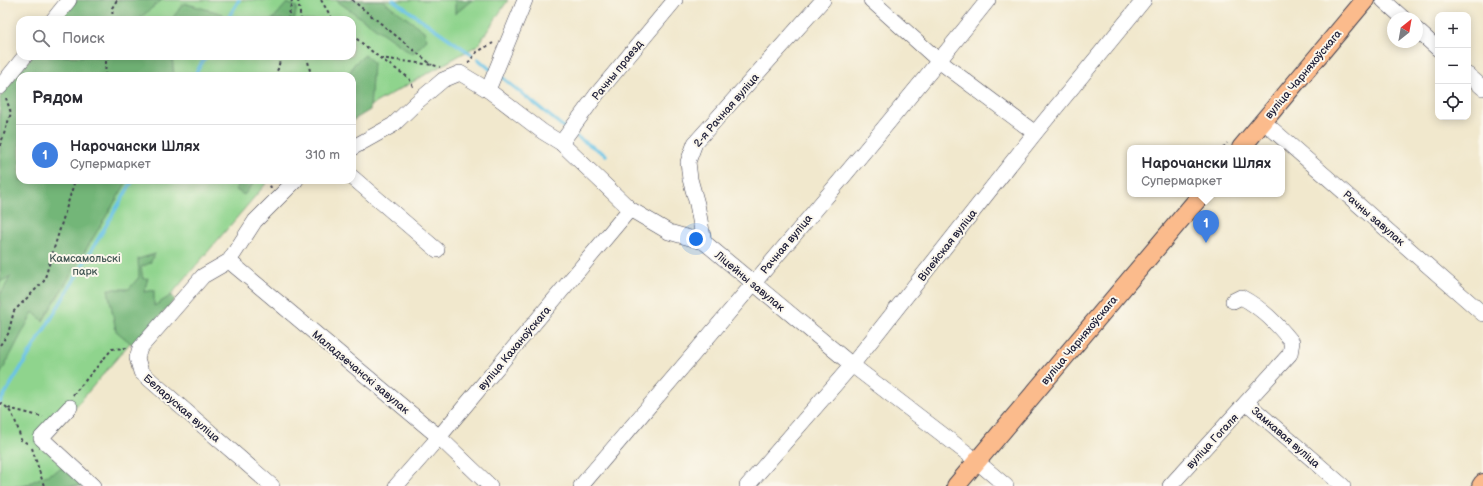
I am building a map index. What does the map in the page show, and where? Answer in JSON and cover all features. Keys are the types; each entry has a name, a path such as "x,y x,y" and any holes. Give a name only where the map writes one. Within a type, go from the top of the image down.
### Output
{"main road":[{"name":"вуліца Чарняхоўскага","path":"1244,145 1365,0"},
{"name":"вуліца Чарняхоўскага","path":"956,486 1199,197"}],"street":[{"path":"56,16 69,0"},
{"path":"356,146 393,125 443,80 460,74 488,90 525,0"},
{"name":"Рачны праезд","path":"561,143 597,94 675,0"},
{"name":"2-я Рачная вуліца","path":"704,242 698,204 690,179 688,162 695,143 823,0"},
{"path":"871,0 939,61 1035,133"},
{"name":"Рачная вуліца","path":"581,486 939,61 988,0"},
{"name":"Вілейская вуліца","path":"747,486 852,365 1035,133 1144,0"},
{"path":"1383,0 1396,12"},
{"path":"1423,35 1437,48"},
{"path":"1,86 22,60"},
{"path":"1471,78 1483,88"},
{"name":"Ліцейны завулак","path":"488,90 543,132 561,143 630,209 669,232 704,242 852,365 977,461 1006,486"},
{"name":"Рачны завулак","path":"1264,122 1483,314"},
{"path":"356,180 437,250"},
{"path":"140,348 203,276 229,261 255,221 292,184"},
{"name":"вуліца Каханоўскага","path":"396,486 439,437 630,209"},
{"name":"Маладзечанскі завулак","path":"229,261 439,437 490,486"},
{"name":"вуліца Гогаля","path":"1170,486 1290,354 1292,342 1276,323 1253,303 1241,297 1233,301"},
{"name":"Беларуская вуліца","path":"140,348 137,358 141,372 272,486"},
{"path":"71,401 41,438 93,486"},
{"name":"Замкавая вуліца","path":"1247,403 1343,486"}],"path":[{"path":"113,16 112,8 117,0"},
{"path":"289,16 292,0"},
{"path":"298,0 300,16"},
{"path":"321,0 331,16"},
{"path":"352,0 433,65"},
{"path":"380,58 433,65 460,74 477,52 512,32"},
{"path":"356,39 409,78 414,88 417,102"},
{"path":"105,72 107,60"},
{"path":"276,72 280,60"},
{"path":"308,60 310,72"},
{"path":"0,146 11,113 1,86"},
{"path":"0,345 8,334 14,311 44,281 74,184"},
{"path":"71,401 112,349 140,348"},
{"path":"0,403 8,408 43,417 49,413"},
{"path":"8,408 21,440 31,445 51,447"},
{"path":"31,445 44,486"}],"green space":[{"path":"76,0 162,0 142,16 63,16"},
{"path":"85,0 508,0 478,45 356,114 356,72 28,72 38,60 356,60 356,16 73,16"},
{"path":"337,0 382,0 424,31 427,40 412,54"},
{"path":"455,0 472,0 455,14"},
{"path":"184,3 223,14 222,16 174,16"},
{"path":"287,3 297,7 295,16 276,16"},
{"path":"365,55 373,62 370,110 356,119 356,72 350,72 354,64"},
{"path":"29,60 172,60 174,72 20,72"},
{"path":"16,76 16,184 126,184 43,321 33,312 0,375 0,295 11,276 0,282 0,97"},
{"name":"Камсамольскі парк","path":"0,108 16,166 16,184 266,184 42,446 84,486 0,486"},
{"path":"238,184 253,184 244,195 236,190"},
{"path":"155,254 150,263 141,267 143,279 148,278 144,292 154,290 154,306 172,295 175,300 133,345 116,331 108,289 129,289 139,277 138,259"},
{"path":"67,466 88,486 23,486"}],"waterway":[{"path":"229,16 239,0"},
{"path":"393,0 471,54"},
{"path":"478,59 491,70"},
{"path":"196,72 204,60"},
{"path":"498,74 566,129"},
{"path":"577,137 606,155"},
{"path":"0,402 131,184"}],"place":[{"name":"Нарочански Шлях","path":"1206,243"}]}
